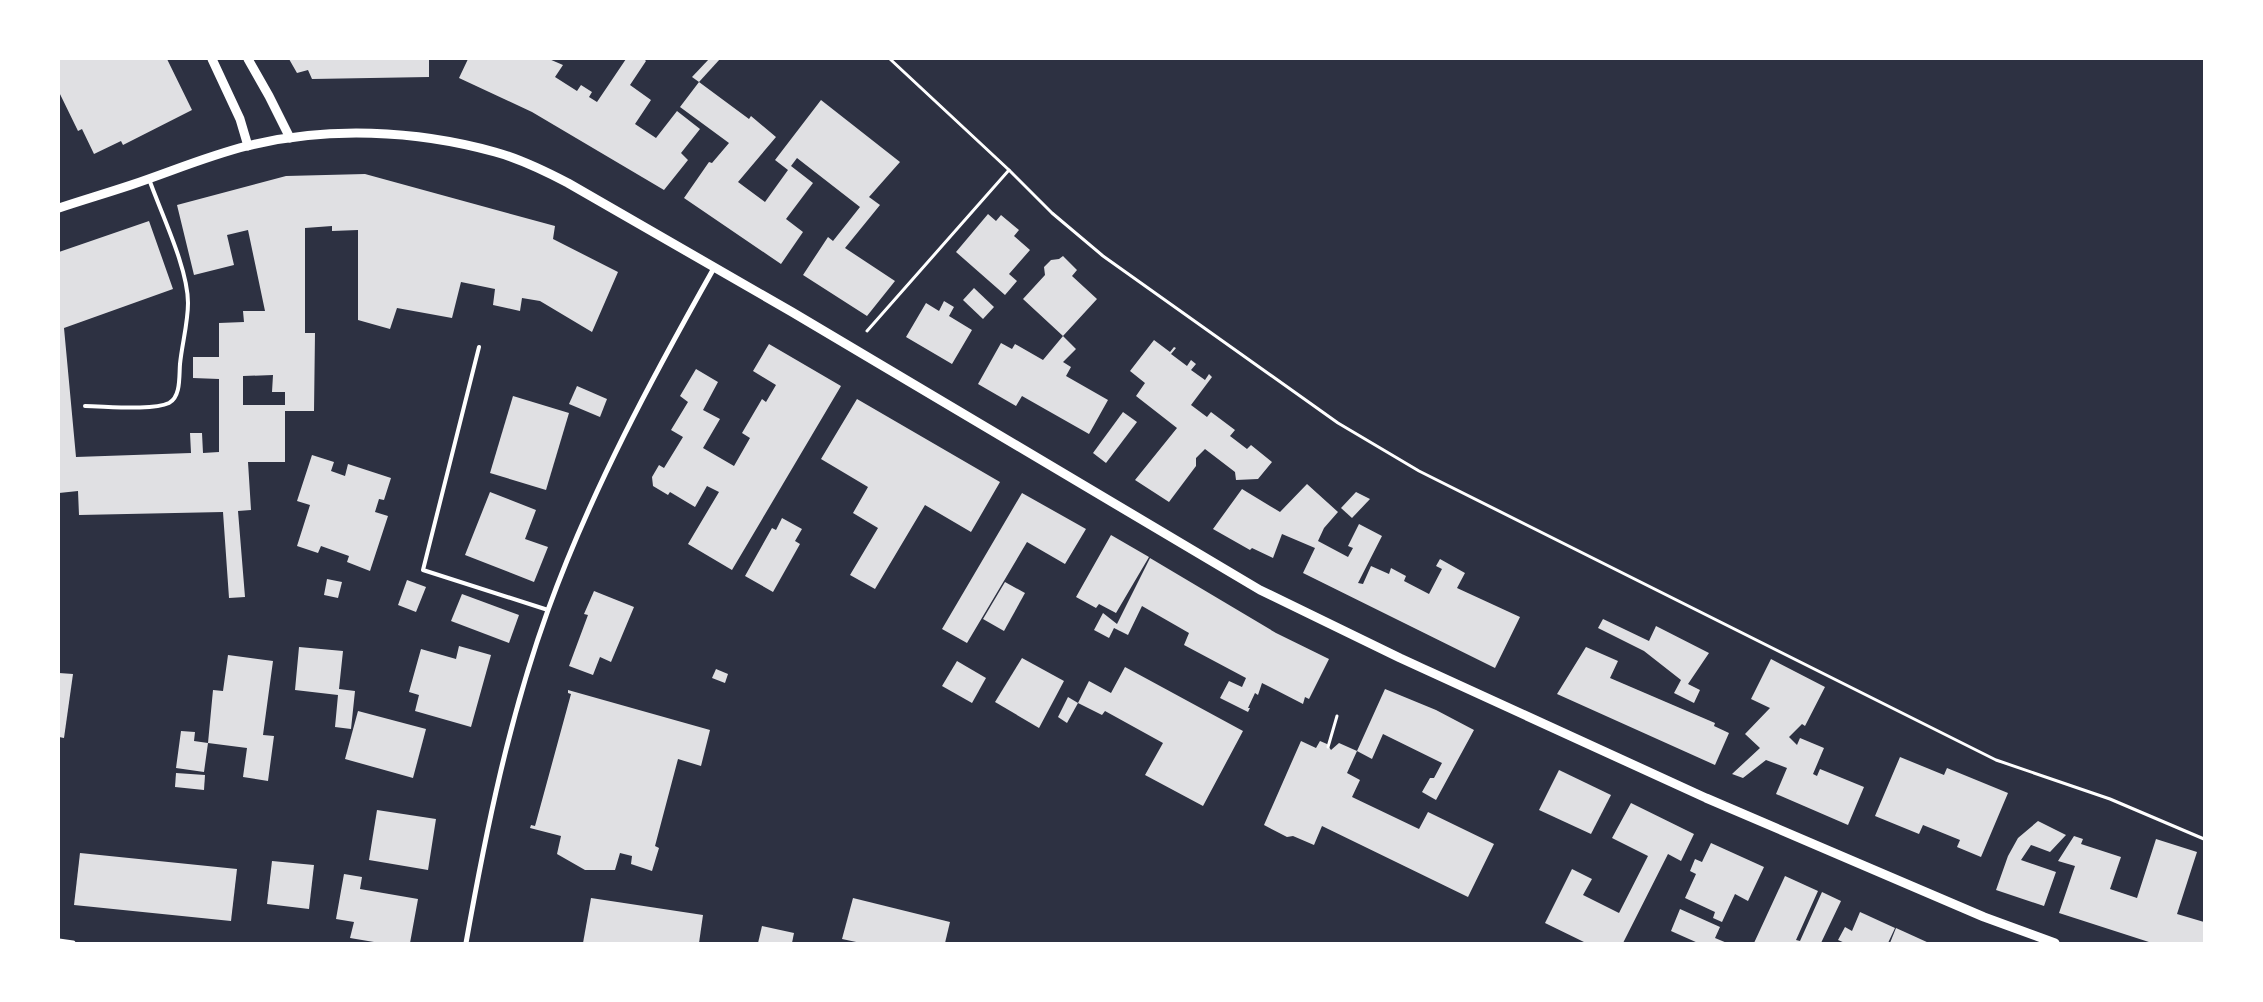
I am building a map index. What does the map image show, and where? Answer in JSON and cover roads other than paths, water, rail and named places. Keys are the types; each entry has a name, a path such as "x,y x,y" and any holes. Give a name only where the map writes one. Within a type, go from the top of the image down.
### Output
{"street":[{"path":"212,59 240,118 248,146"},
{"path":"248,59 290,138"},
{"path":"59,208 215,155 290,138 349,134 408,136 496,152 534,166 568,183 852,348 1260,590 1409,662 1715,802 1984,918 2055,943"},
{"path":"466,943 479,868 501,775 523,687 548,610 612,459 714,268"},
{"path":"59,941 73,943"}],"lane":[{"path":"85,406 153,406 168,403 176,395 187,315 187,294 179,262 149,179"},
{"path":"478,347 424,570 548,610"}]}
